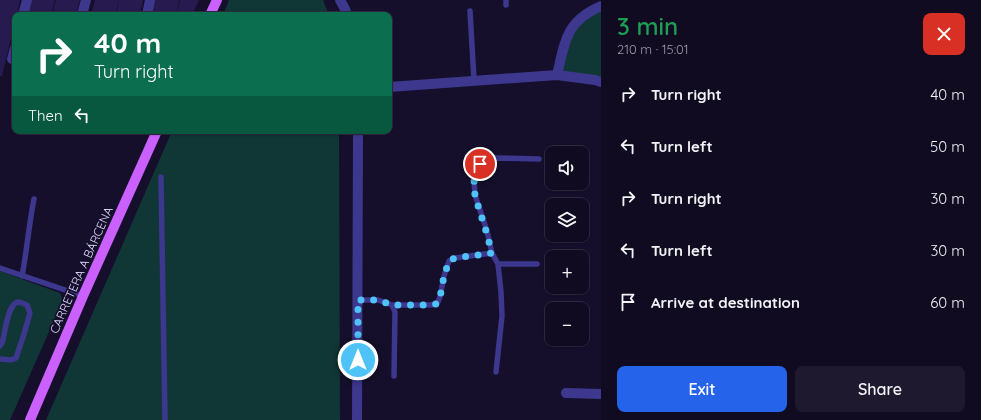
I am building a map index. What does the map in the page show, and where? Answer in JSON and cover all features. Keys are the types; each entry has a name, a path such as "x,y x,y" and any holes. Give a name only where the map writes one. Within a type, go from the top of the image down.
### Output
{"main road":[{"path":"211,12 217,0"},
{"name":"CARRETERA A BÁRCENA","path":"30,420 83,296 156,134"}],"street":[{"path":"24,12 27,0"},
{"path":"83,12 86,0"},
{"path":"148,12 150,0"},
{"path":"557,75 565,40 571,29 579,18 601,6"},
{"path":"392,87 557,75 601,82"},
{"path":"357,420 358,134"},
{"path":"566,393 601,394"}],"lane":[{"path":"470,11 474,80"},
{"path":"496,372 502,316 498,264 492,253 475,196 474,179 480,164 494,158 539,159"},
{"path":"161,177 164,420"},
{"path":"22,276 34,199"},
{"path":"358,300 378,300 392,305 436,304 440,297 444,276 449,261 455,258 492,253"},
{"path":"498,264 537,264"},
{"path":"0,268 83,296"},
{"path":"0,346 13,305 16,302 27,305 30,313 16,358 11,360 0,359"},
{"path":"392,305 395,312 394,376"}],"green space":[{"path":"229,0 323,0 328,12 224,12"},
{"path":"601,6 601,82 557,75 571,29"},
{"path":"171,134 339,134 340,420 46,420"},
{"path":"0,271 60,293 63,300 10,420 0,420"}],"building":[{"path":"0,0 20,0 18,12 12,12 12,34 2,76 0,76"},
{"path":"31,0 55,0 52,12 29,12"},
{"path":"56,0 80,0 77,12 53,12"},
{"path":"95,0 119,0 116,12 92,12"},
{"path":"119,0 143,0 141,12 117,12"},
{"path":"155,0 179,0 177,12 153,12"},
{"path":"180,0 199,0 193,12 177,12"}],"route":[{"path":"358,360 358,300 378,300 392,305 436,304 440,297 444,276 449,261 455,258 492,253 475,196 474,179 480,164"}]}
